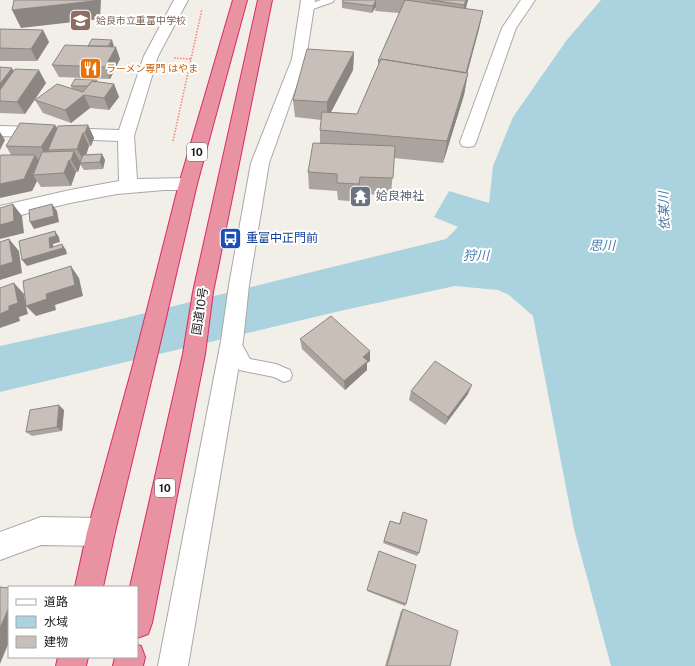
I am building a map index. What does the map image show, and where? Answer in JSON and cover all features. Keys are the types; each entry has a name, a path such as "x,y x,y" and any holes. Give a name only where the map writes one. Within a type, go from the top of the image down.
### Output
{"highway":[{"name":"10","path":"89,586 101,532 144,365 188,184 240,0"},
{"name":"国道10号","path":"138,618 194,354 203,292 265,0"}],"street":[{"path":"128,185 126,136 151,56 181,0"},
{"path":"468,142 509,28 528,0"},
{"path":"173,666 232,341 239,285 260,163 299,59 307,4"},
{"path":"0,130 126,136"},
{"path":"0,213 128,185 164,183 188,184"},
{"path":"0,546 41,531 101,532"}],"lane":[{"path":"307,4 330,0"},
{"path":"232,341 245,365 276,371 284,375"}],"path":[{"path":"164,183 202,7"}],"water":[{"name":"思川","path":"601,0 695,0 695,666 611,666 574,529 533,316 509,295 498,290 455,286 340,311 0,392 0,346 113,321 446,239 458,227 434,217 449,191 489,203 493,166 513,117 566,41"}],"building":[{"path":"14,0 94,0 94,1 12,10"},
{"path":"343,0 376,0 373,6 342,2"},
{"path":"405,0 483,11 466,73 381,59 378,61"},
{"path":"431,0 466,0 464,5"},
{"path":"0,29 43,30 31,49 0,48"},
{"path":"92,39 112,40 108,46 88,46"},
{"path":"65,45 116,47 105,67 52,65"},
{"path":"307,49 354,52 327,102 293,100"},
{"path":"381,59 468,73 447,141 320,130 322,112 357,114"},
{"path":"0,67 12,68 0,84"},
{"path":"15,69 39,70 17,102 0,101 0,90"},
{"path":"75,79 97,80 96,82 92,81 88,86 71,86"},
{"path":"92,81 114,84 104,98 84,95 65,110 35,100 57,84 83,92"},
{"path":"20,123 55,125 41,147 6,146"},
{"path":"88,125 85,133 83,133 77,149 48,150 58,126"},
{"path":"313,143 395,146 393,178 360,177 359,184 337,183 337,174 308,172"},
{"path":"74,151 64,173 33,175 42,152"},
{"path":"102,154 100,162 80,163 83,155"},
{"path":"1,155 35,155 24,179 0,184"},
{"path":"13,204 14,221 0,225 0,208"},
{"path":"52,204 54,216 30,222 29,210"},
{"path":"55,231 56,236 49,238 50,248 62,244 63,248 22,260 19,241"},
{"path":"9,239 13,262 0,266 0,242"},
{"path":"71,266 75,285 46,294 47,299 26,306 23,281"},
{"path":"14,283 18,303 9,306 9,310 0,314 0,288"},
{"path":"331,316 370,351 363,357 368,361 344,381 300,339"},
{"path":"435,361 472,385 448,417 411,391"},
{"path":"59,405 57,427 26,432 30,410"},
{"path":"403,512 427,520 419,553 384,541 390,521 400,524"},
{"path":"379,551 416,565 406,604 367,590"},
{"path":"0,587 8,588 8,609 0,628"},
{"path":"403,609 458,631 450,666 387,666"}],"place":[{"name":"姶良市立重富中学校","path":"80,20"},
{"name":"ラーメン専門 はやま","path":"90,68"},
{"name":"姶良神社","path":"360,196"},
{"name":"重富中正門前","path":"230,238"}],"water label":[{"name":"依某川","path":"664,211"},
{"name":"狩川","path":"476,255"}]}
